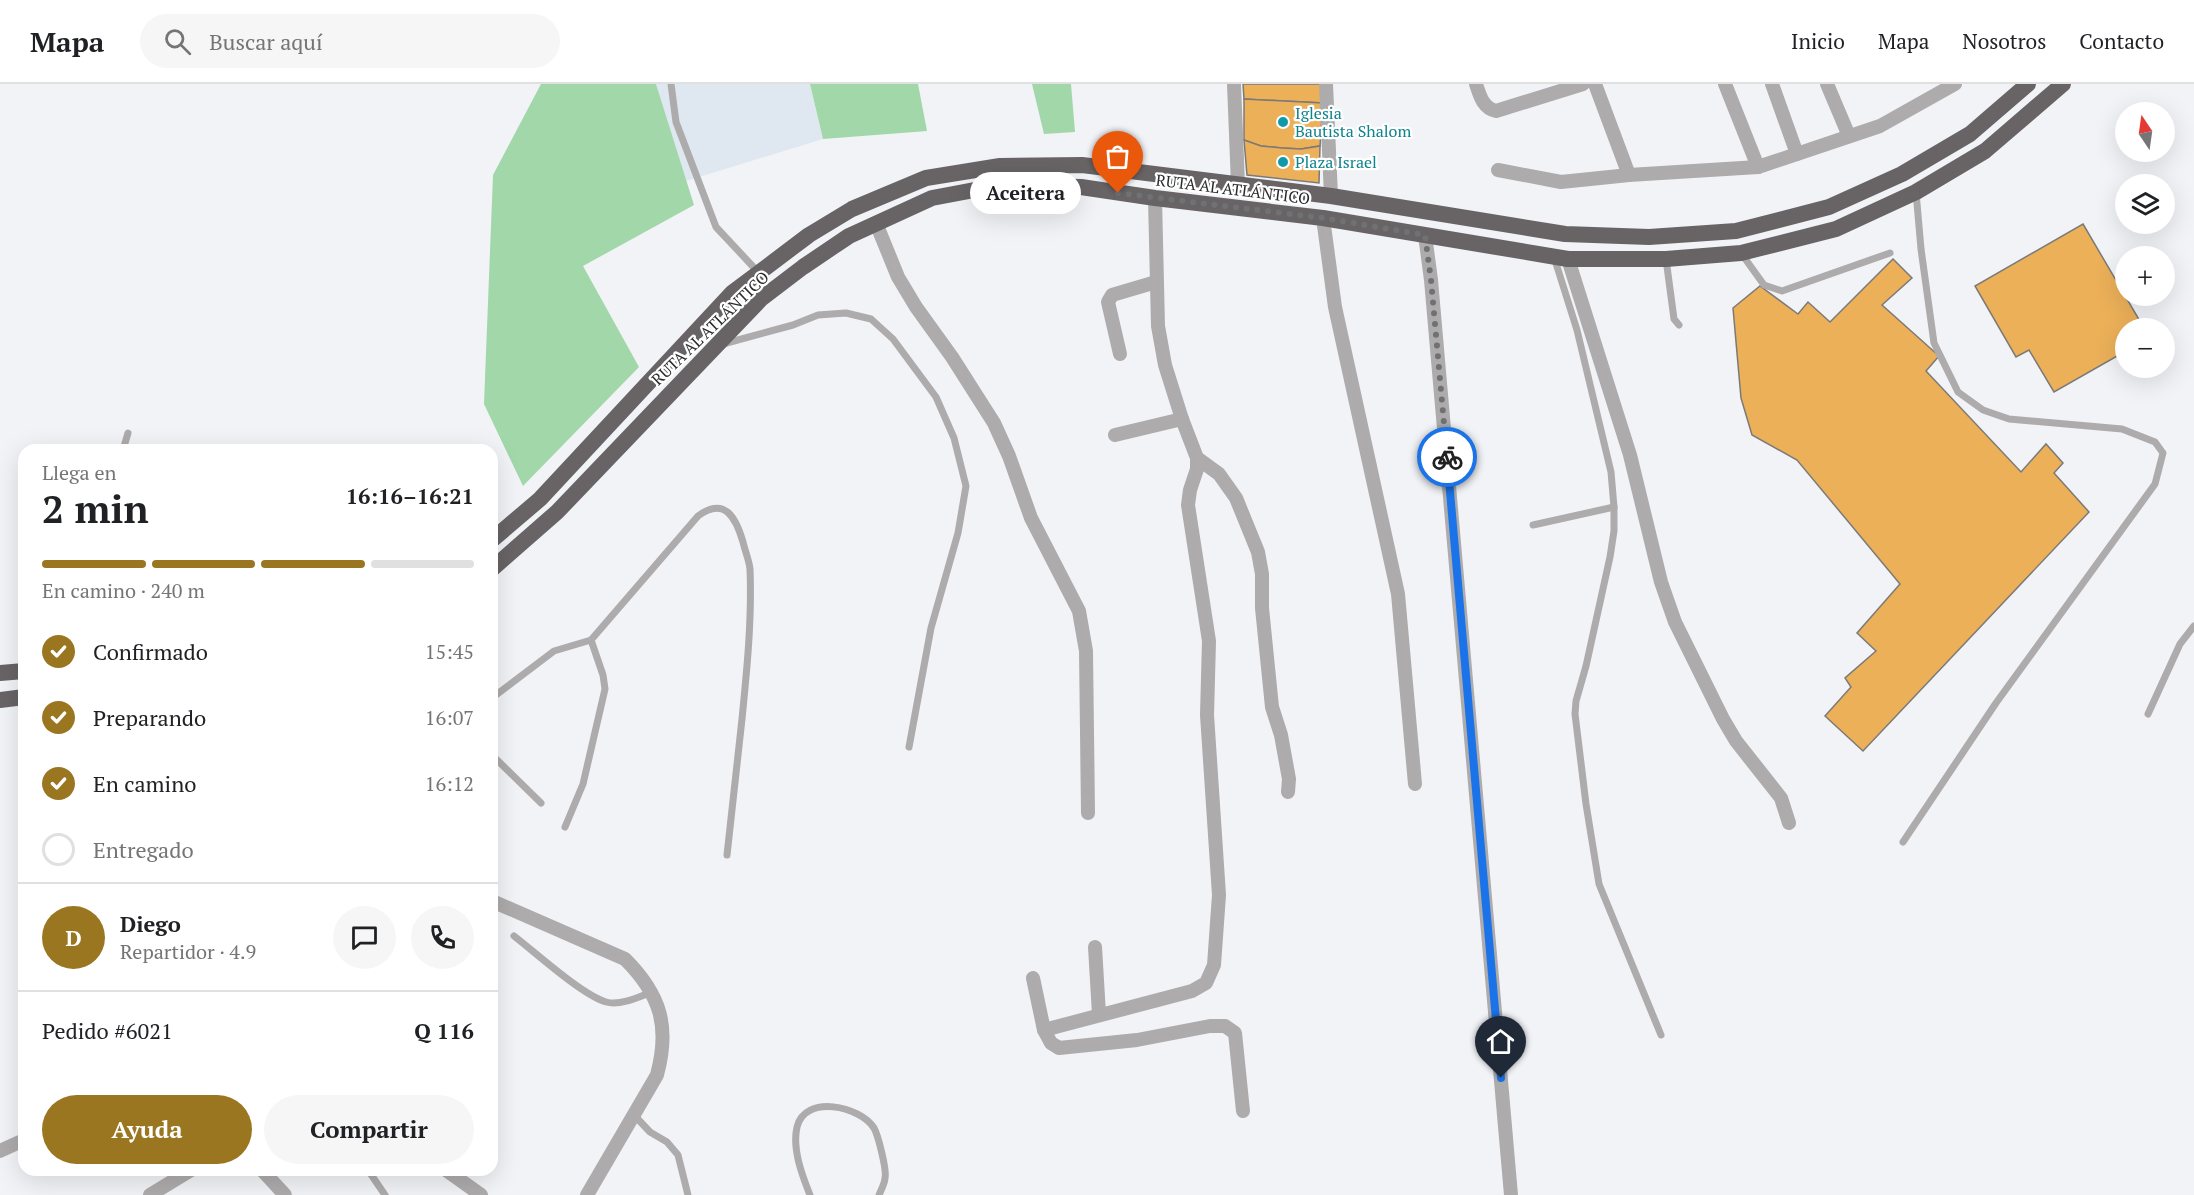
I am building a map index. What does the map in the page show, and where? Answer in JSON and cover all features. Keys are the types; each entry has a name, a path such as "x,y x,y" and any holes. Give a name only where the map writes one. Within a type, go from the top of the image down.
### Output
{"highway":[{"name":"RUTA AL ATLÁNTICO","path":"498,535 540,499 732,292 809,236 852,209 926,177 1000,166 1082,165 1331,196 1565,234 1648,237 1736,231 1829,207 1902,174 1970,134 2028,84"},
{"name":"RUTA AL ATLÁNTICO","path":"498,564 557,512 761,299 849,236 932,198 1001,185 1081,187 1323,218 1561,258 1666,259 1741,253 1836,229 1916,192 1985,151 2062,84"},
{"path":"0,673 18,671"},
{"path":"0,700 18,698"}],"street":[{"path":"1234,84 1238,186"},
{"path":"1326,84 1331,196"},
{"path":"1476,84 1483,102 1489,109 1496,111 1583,84"},
{"path":"1595,84 1629,175"},
{"path":"1725,84 1758,167"},
{"path":"1772,84 1797,154"},
{"path":"1827,84 1849,136"},
{"path":"1498,170 1561,182 1629,175 1758,167 1880,126 1953,85"},
{"path":"1044,1030 1192,991 1206,983 1214,966 1219,894 1208,715 1209,641 1188,505 1197,469 1197,458 1182,419 1166,365 1158,326 1155,198"},
{"path":"1323,218 1335,307 1398,594 1415,784"},
{"path":"876,223 898,277 994,423 1009,456 1031,518 1079,611 1086,651 1088,813"},
{"path":"1425,235 1431,280 1511,1195"},
{"path":"1561,258 1630,455 1661,582 1675,622 1723,719 1736,741 1781,798 1789,823"},
{"path":"1120,354 1108,302 1113,295 1156,282"},
{"path":"1115,435 1182,419"},
{"path":"1197,458 1219,474 1236,498 1258,552 1262,574 1262,608 1272,707 1281,735 1289,779 1288,792"},
{"path":"498,904 625,959 652,993 662,1023 663,1055 657,1076 586,1195"},
{"path":"1095,947 1099,1014"},
{"path":"1033,978 1044,1030 1051,1043 1059,1048 1137,1040 1210,1026 1225,1026 1235,1033 1243,1111"},
{"path":"0,1151 18,1143"},
{"path":"150,1195 181,1176"},
{"path":"268,1176 285,1195"},
{"path":"454,1176 481,1195"}],"lane":[{"path":"671,84 676,122 716,227 759,273"},
{"path":"1903,842 1996,703 2155,484 2163,453 2155,442 2122,429 2009,419 1983,410 1958,392 1934,343 1916,192"},
{"path":"1741,253 1764,285 1782,291 1890,253"},
{"path":"1561,258 1611,472 1614,507 1614,531 1610,556 1576,701 1575,714 1586,804 1599,884 1660,1035"},
{"path":"1666,259 1674,319 1679,325"},
{"path":"715,346 793,325 818,315 846,313 871,319 892,339 936,397 954,438 966,486 958,533 931,628 909,747"},
{"path":"125,444 128,433"},
{"path":"498,693 554,651 591,640 698,516 708,508 719,507 727,511 735,519 750,566 749,647 727,855"},
{"path":"1533,525 1614,507"},
{"path":"2148,714 2180,644 2194,626"},
{"path":"565,827 583,784 605,688 591,640"},
{"path":"498,761 542,803"},
{"path":"514,936 589,994 608,1003 652,993"},
{"path":"810,1195 796,1151 798,1126 810,1110 830,1106 860,1116 874,1128 886,1176 879,1195"},
{"path":"634,1115 650,1132 667,1142 678,1155 688,1195"},
{"path":"372,1176 385,1195"}],"shaded area":[{"path":"656,84 810,84 823,139 686,181"}],"green space":[{"path":"541,84 656,84 694,205 583,266 639,367 523,486 484,404 493,175"},
{"path":"810,84 918,84 927,131 823,139"},
{"path":"1032,84 1071,84 1075,132 1044,134"}],"building":[{"path":"1243,84 1323,84 1323,103 1244,99"},
{"name":"Iglesia Bautista Shalom","path":"1244,99 1323,103 1320,146 1301,149 1282,148 1261,146 1244,140"},
{"name":"Plaza Israel","path":"1244,140 1261,146 1282,148 1301,149 1320,146 1319,183 1247,175"},
{"path":"2083,224 2115,279 2115,306 2131,306 2138,318 2115,318 2115,357 2054,392 2029,350 2016,357 1975,286"},
{"path":"1893,259 1912,278 1882,305 1939,356 1926,371 2021,472 2046,444 2063,463 2054,473 2089,512 1863,751 1825,716 1851,687 1845,678 1876,651 1857,633 1900,584 1797,460 1752,435 1741,398 1733,308 1760,286 1798,314 1808,302 1830,322"}],"way so far":[{"path":"1118,193 1323,218 1425,235 1447,457"}],"place":[{"name":"Iglesia Bautista Shalom","path":"1283,122"},
{"name":"Plaza Israel","path":"1283,162"},
{"name":"Aceitera","path":"1118,193"}],"route":[{"path":"1447,457 1501,1078"}]}
